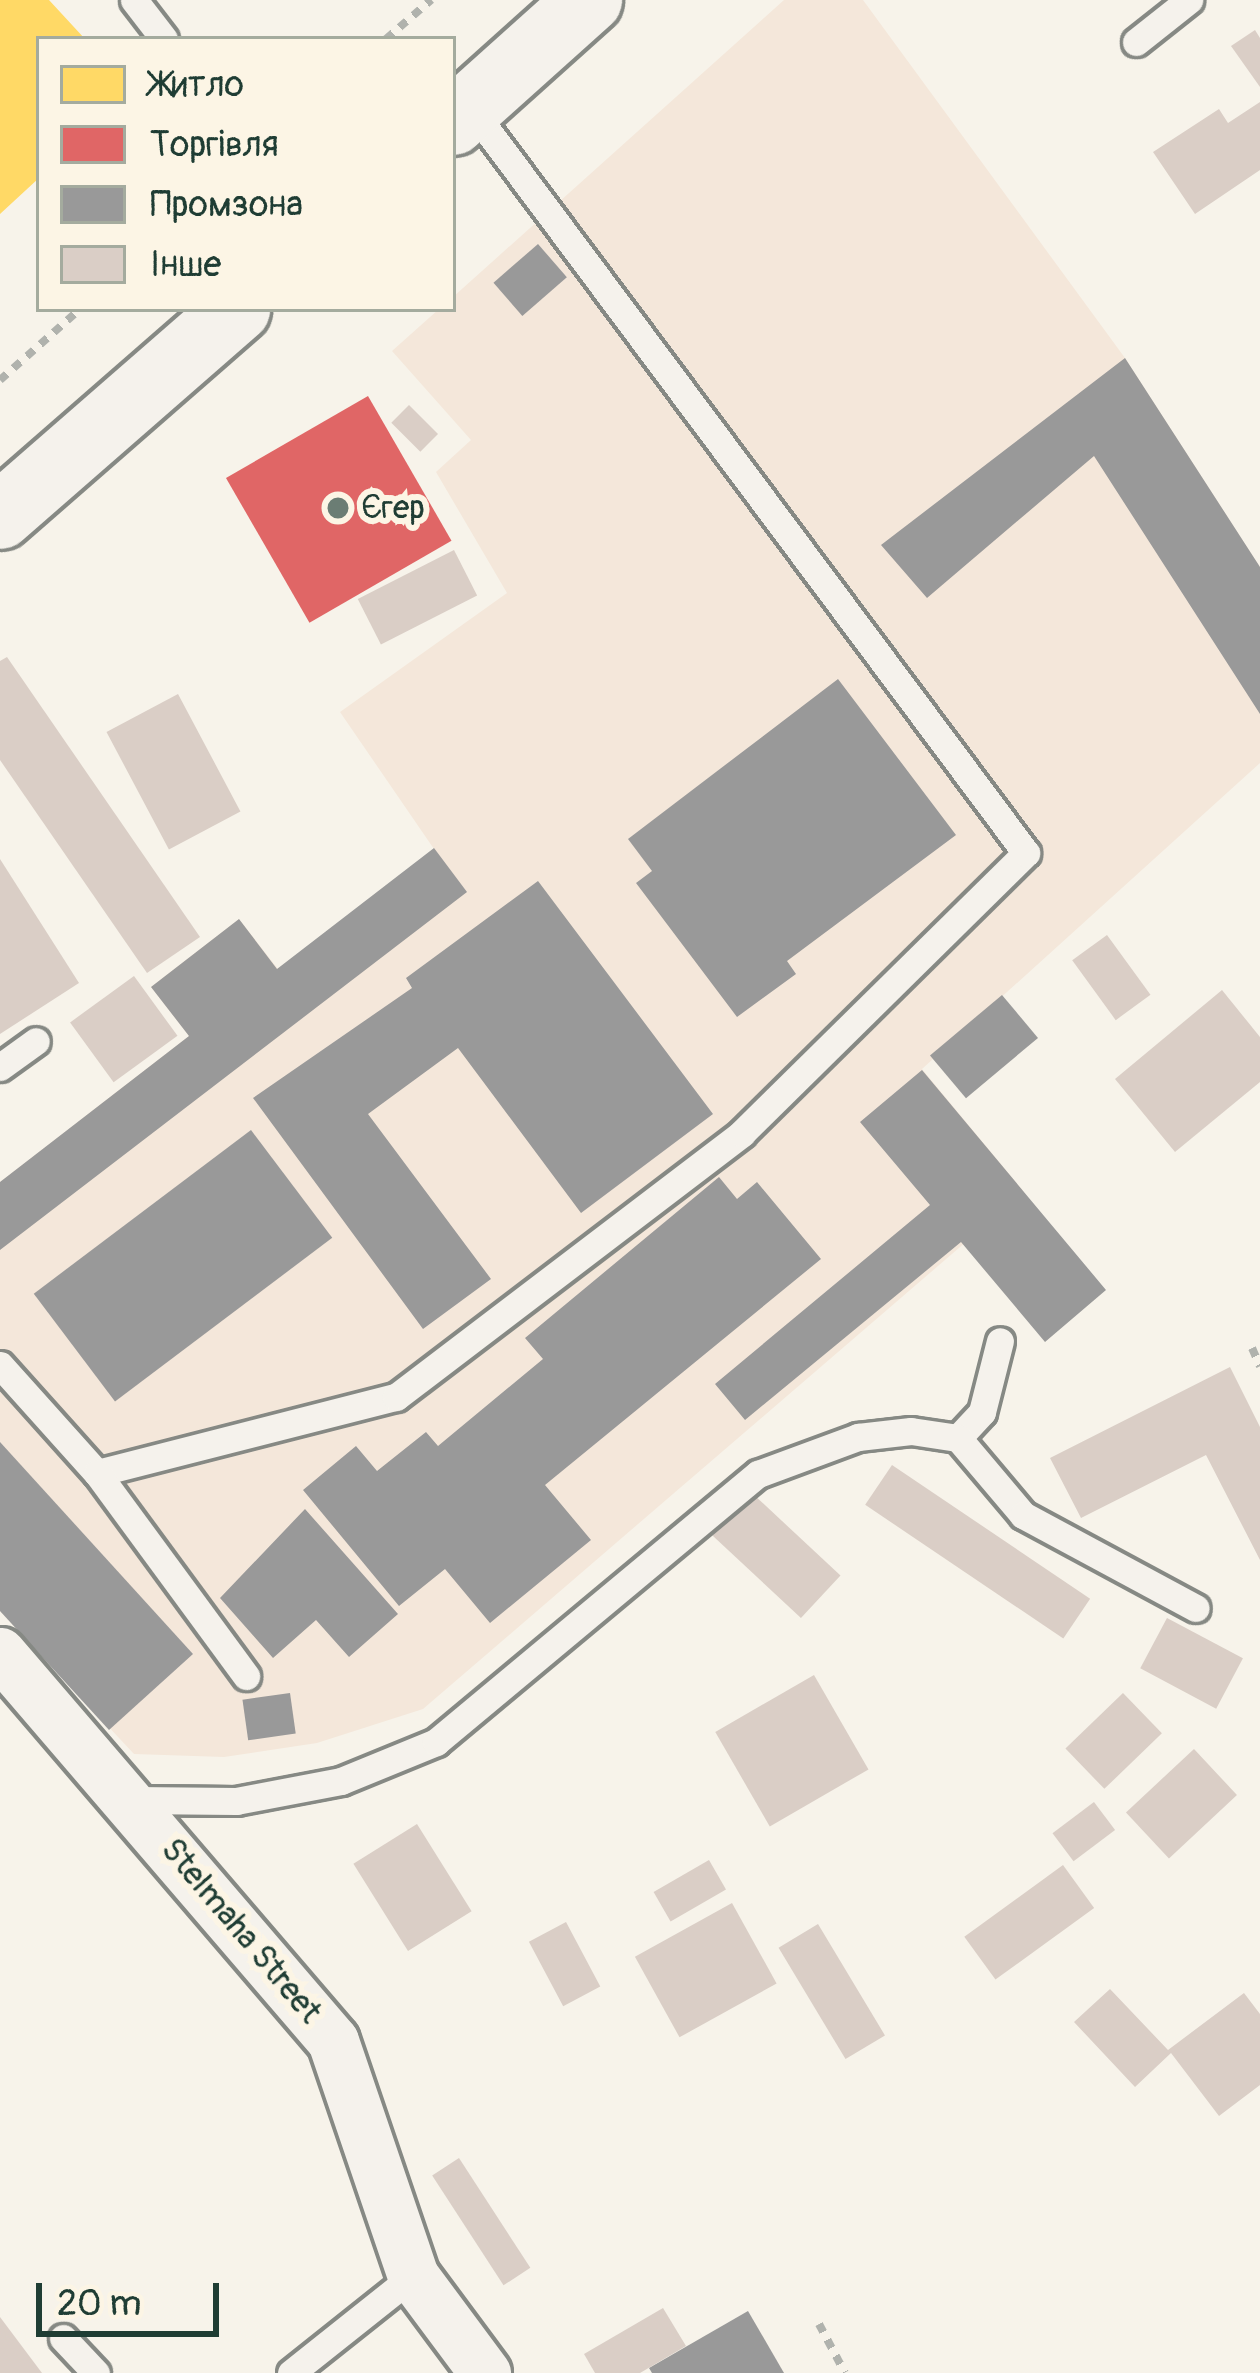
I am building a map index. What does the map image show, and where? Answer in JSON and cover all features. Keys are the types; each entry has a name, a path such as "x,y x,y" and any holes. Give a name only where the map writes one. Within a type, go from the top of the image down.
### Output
{"street":[{"path":"462,115 589,0"},
{"path":"0,515 234,312"},
{"name":"Stelmaha Street","path":"0,1653 133,1800 332,2041 413,2276 485,2373"}],"lane":[{"path":"134,0 162,36"},
{"path":"1136,42 1190,0"},
{"path":"97,1473 396,1397 742,1133 1026,853 462,115"},
{"path":"0,1067 36,1041"},
{"path":"958,1438 982,1412 1000,1341"},
{"path":"0,1365 97,1473 246,1676"},
{"path":"133,1800 257,1797 341,1781 436,1742 758,1474 857,1437 911,1431 958,1438 1023,1515 1196,1608"},
{"path":"292,2373 413,2276"},
{"path":"64,2338 96,2373"}],"path":[{"path":"389,36 431,0"},
{"path":"0,380 77,312"},
{"path":"1252,1348 1260,1366"},
{"path":"819,2324 845,2373"}],"shaded area":[{"path":"784,0 863,0 1125,358 1260,567 1260,763 922,1069 1024,1192 423,1709 317,1743 224,1757 134,1754 0,1611 0,1182 189,1036 151,987 239,919 278,969 434,849 340,712 507,593 436,472 471,440 392,351 436,312 456,312 456,294"}],"building: Житло":[{"path":"0,0 49,0 82,36 36,36 36,181 0,214"}],"building: Торгівля":[{"name":"Єгер","path":"368,396 452,541 309,623 226,478"}],"building: Промзона":[{"path":"538,244 567,277 522,316 493,283"},
{"path":"1125,358 1260,567 1260,714 1094,456 927,598 881,545"},
{"path":"838,679 956,835 787,961 796,974 737,1017 636,883 652,871 628,839"},
{"path":"434,848 467,892 0,1250 0,1182 189,1036 151,987 239,919 277,969"},
{"path":"538,881 713,1114 581,1213 458,1048 368,1114 491,1279 423,1329 253,1098 412,988 406,978"},
{"path":"1002,995 1038,1038 966,1098 930,1055"},
{"path":"922,1070 1106,1290 1045,1342 961,1242 745,1420 715,1384 930,1205 860,1122"},
{"path":"251,1130 332,1238 115,1402 34,1294"},
{"path":"719,1177 737,1199 757,1182 821,1259 545,1485 591,1540 490,1623 445,1569 399,1606 303,1490 356,1446 377,1471 426,1432 438,1446 543,1359 525,1338"},
{"path":"0,1442 193,1654 109,1730 0,1611"},
{"path":"305,1509 398,1614 349,1657 316,1620 273,1658 220,1598"},
{"path":"290,1693 296,1734 248,1740 242,1700"},
{"path":"748,2311 784,2373 652,2373 649,2368"}],"building: Інше":[{"path":"1255,30 1260,38 1260,87 1231,46"},
{"path":"1260,102 1260,170 1195,214 1153,152 1219,109 1228,123"},
{"path":"409,405 438,434 420,452 391,423"},
{"path":"454,550 477,595 381,644 358,599"},
{"path":"7,657 200,937 147,973 0,760 0,661"},
{"path":"178,694 240,811 169,849 106,732"},
{"path":"0,859 79,983 0,1034"},
{"path":"1107,935 1150,995 1116,1020 1072,960"},
{"path":"134,976 177,1036 114,1082 70,1022"},
{"path":"1222,990 1260,1037 1260,1082 1175,1152 1115,1079"},
{"path":"1230,1367 1260,1427 1260,1560 1206,1455 1081,1518 1050,1458"},
{"path":"892,1465 1090,1599 1063,1638 865,1505"},
{"path":"752,1493 840,1576 801,1618 712,1535"},
{"path":"1167,1618 1243,1658 1216,1709 1140,1668"},
{"path":"814,1675 869,1769 770,1826 715,1732"},
{"path":"1123,1693 1162,1733 1104,1789 1065,1749"},
{"path":"1194,1749 1237,1795 1169,1859 1126,1812"},
{"path":"1094,1802 1115,1830 1074,1861 1052,1833"},
{"path":"417,1824 472,1911 408,1951 353,1864"},
{"path":"709,1860 726,1889 671,1921 654,1892"},
{"path":"1063,1865 1094,1908 995,1980 964,1937"},
{"path":"732,1903 777,1983 680,2037 635,1957"},
{"path":"566,1922 600,1986 563,2006 529,1942"},
{"path":"818,1924 885,2035 846,2059 779,1948"},
{"path":"1110,1989 1168,2050 1244,1993 1260,2014 1260,2085 1219,2116 1171,2053 1135,2087 1074,2022"},
{"path":"459,2158 530,2268 504,2285 432,2175"},
{"path":"663,2308 686,2346 640,2373 595,2373 584,2354"},
{"path":"0,2317 42,2373 0,2373"}],"place":[{"name":"Єгер","path":"338,508"}]}
